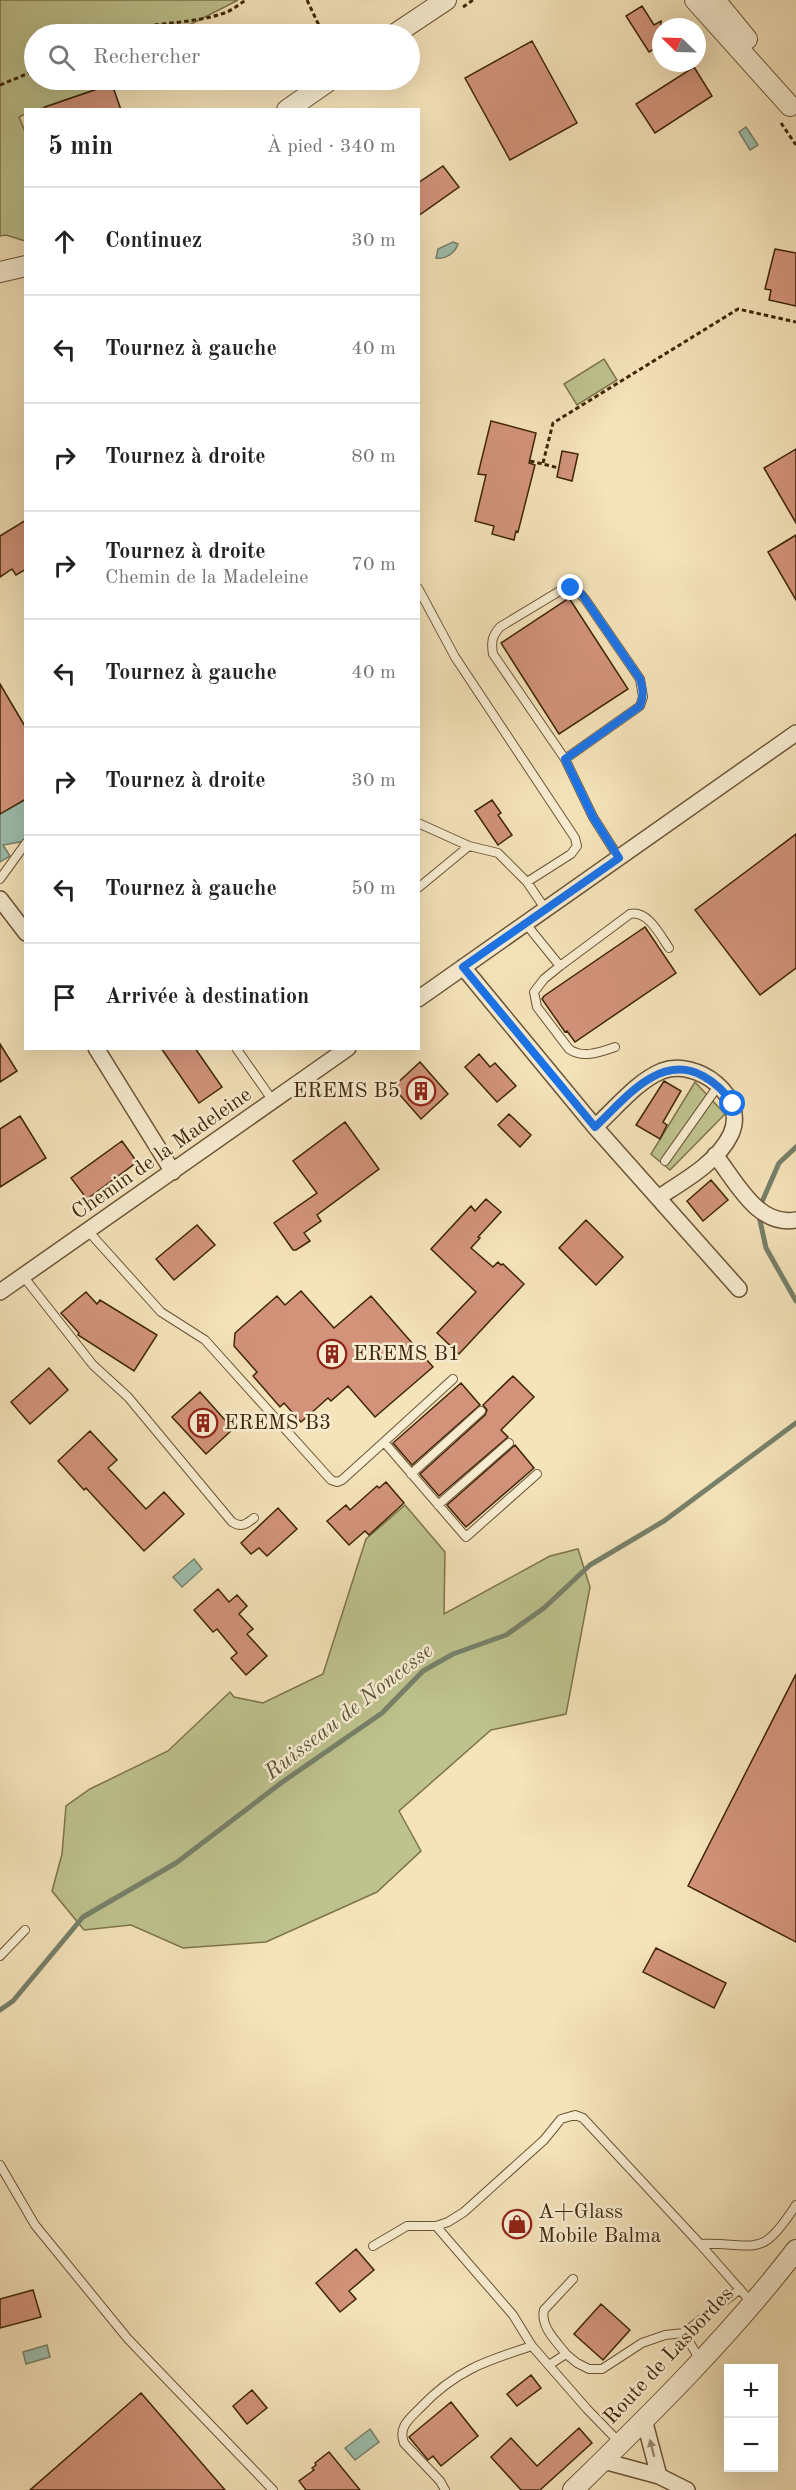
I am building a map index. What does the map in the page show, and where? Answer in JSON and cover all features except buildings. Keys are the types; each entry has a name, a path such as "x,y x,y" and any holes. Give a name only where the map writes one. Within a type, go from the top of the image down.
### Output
{"street":[{"path":"410,24 446,0"},
{"path":"695,0 793,110"},
{"path":"715,0 754,49 793,110"},
{"path":"290,108 316,90"},
{"path":"0,272 24,266"},
{"path":"420,998 796,733"},
{"path":"0,899 21,915"},
{"path":"463,967 595,1127 739,1289"},
{"path":"97,1050 173,1172"},
{"name":"Chemin de la Madeleine","path":"0,1292 89,1232 345,1050"},
{"path":"595,1127 642,1084 660,1072 670,1069 689,1070 718,1086 727,1094 735,1112 733,1131 715,1155 690,1176 659,1197"},
{"path":"715,1155 764,1215 781,1221 796,1220"},
{"name":"Route de Lasbordes","path":"573,2490 700,2360 746,2296 796,2250"},
{"path":"641,2422 646,2427 659,2476"},
{"path":"606,2458 611,2463 659,2476 687,2490"}],"lane":[{"path":"565,759 640,706 643,697 640,679 580,592 571,588 563,589 500,627 493,635 491,643 493,654 565,759 593,817 619,858"},
{"path":"420,592 455,657 575,838 577,846 571,854 527,882"},
{"path":"420,824 469,846 498,853 527,882 546,910"},
{"path":"0,879 24,846"},
{"path":"420,886 469,846"},
{"path":"615,1047 583,1055 569,1049 537,1007 534,992 544,979 560,966 630,914 636,913 646,917 669,948"},
{"path":"526,924 560,966"},
{"path":"237,1050 273,1101"},
{"path":"665,1161 718,1086"},
{"path":"89,1232 161,1312 206,1340 331,1480 337,1482 342,1480 453,1379"},
{"path":"23,1276 93,1365 128,1397 232,1522 244,1525 254,1518"},
{"path":"411,1474 481,1411"},
{"path":"384,1442 466,1537 537,1474"},
{"path":"438,1505 509,1443"},
{"path":"0,1956 25,1930"},
{"path":"373,2246 408,2226 436,2226 464,2212 544,2140 561,2119 575,2115 583,2118 746,2296 684,2333 665,2335 642,2343 602,2369 589,2369 566,2354 549,2332 543,2316 544,2310 573,2279"},
{"path":"0,2165 35,2225 128,2339 273,2490"},
{"path":"700,2244 759,2246 776,2233 796,2205"},
{"path":"436,2226 513,2315 532,2346 620,2443"},
{"path":"684,2333 700,2360"},
{"path":"445,2490 440,2481 404,2443 403,2426 441,2386 473,2367 532,2346"},
{"path":"549,2365 566,2354"}],"path":[{"path":"167,24 224,14 246,0"},
{"path":"307,0 318,24"},
{"path":"0,86 24,75"},
{"path":"543,464 553,423 738,309 796,322"},
{"path":"530,460 559,468"}],"green space":[{"path":"0,0 238,0 191,24 24,24 24,90 94,90 42,108 24,108 24,114 19,117 24,129 24,241 6,235 0,236"},
{"path":"604,359 617,380 577,405 564,384"},
{"path":"695,1082 725,1114 670,1170 651,1154"},
{"path":"405,1505 445,1552 444,1614 550,1556 578,1549 590,1587 566,1714 491,1730 399,1811 421,1851 377,1892 266,1942 183,1948 131,1925 84,1930 52,1891 62,1854 66,1806 90,1789 168,1751 230,1692 234,1697 263,1703 323,1674 366,1539"}],"shaded area":[{"path":"746,127 758,145 750,150 739,132"},
{"path":"453,242 458,244 452,253 443,258 436,258 438,249"},
{"path":"24,800 24,841 3,845 10,856 0,862 0,814"},
{"path":"194,1559 202,1569 182,1587 173,1577"},
{"path":"47,2345 50,2357 26,2364 23,2352"},
{"path":"370,2429 379,2442 355,2460 345,2448"}],"waterway":[{"name":"Ruisseau de Noncesse","path":"761,1204 779,1163 796,1147"},
{"name":"Ruisseau de Noncesse","path":"759,1216 766,1248 796,1301"},
{"name":"Ruisseau de Noncesse","path":"0,2010 13,2001 83,1917 176,1863 281,1783 382,1713 423,1671 453,1654 506,1635 544,1608 590,1565 664,1521 796,1423"}],"place":[{"name":"EREMS B5","path":"421,1091"},
{"name":"EREMS B1","path":"332,1354"},
{"name":"EREMS B3","path":"203,1423"},
{"name":"A+Glass Mobile Balma","path":"517,2224"}],"route":[{"path":"571,588 580,592 640,679 642,687 643,697 640,706 565,759 593,817 619,858 463,967 595,1127 650,1077 670,1069 698,1073 718,1086 733,1104"}]}
